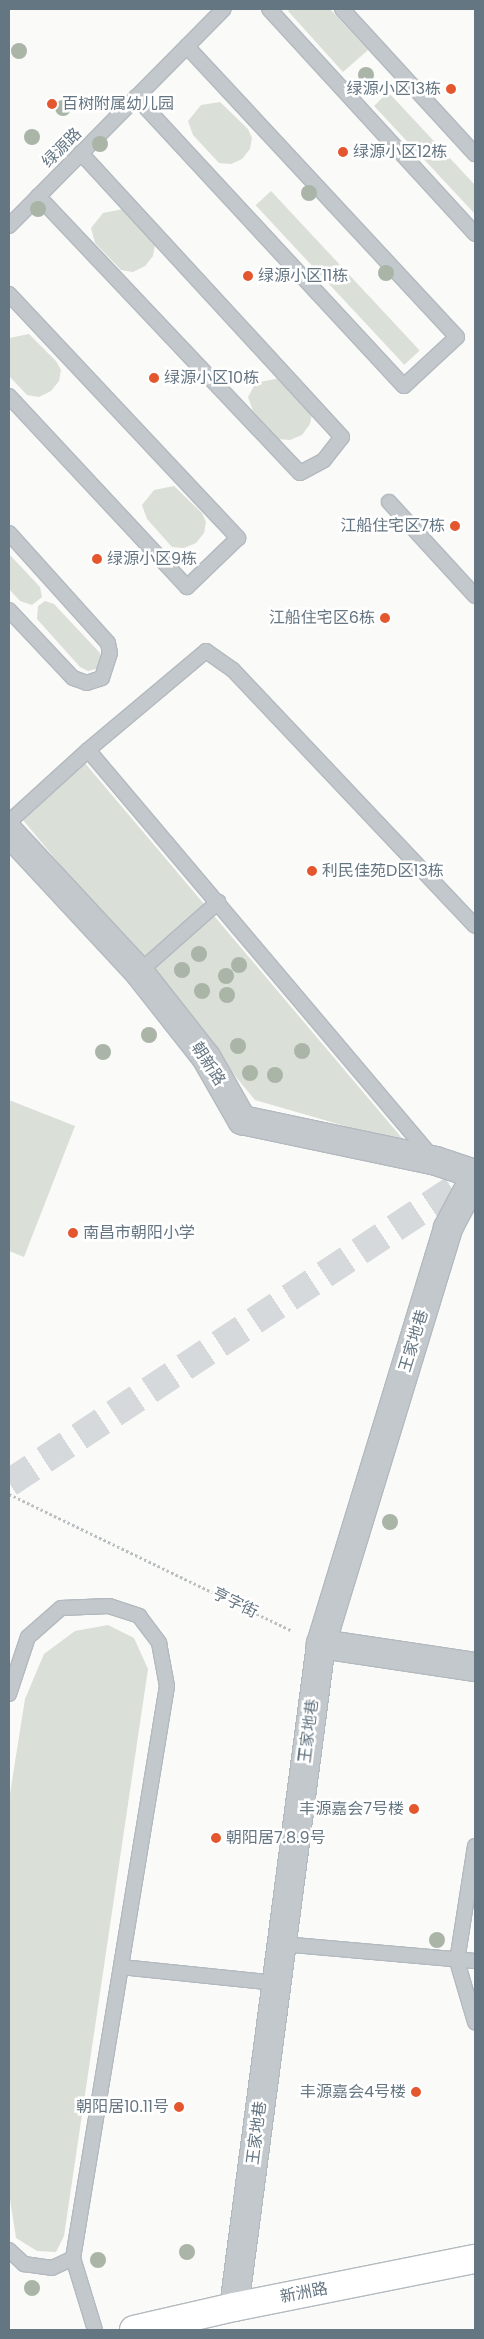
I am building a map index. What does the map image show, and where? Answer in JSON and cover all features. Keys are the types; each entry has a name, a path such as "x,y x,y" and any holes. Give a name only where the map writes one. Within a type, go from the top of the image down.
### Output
{"main road":[{"name":"新洲路","path":"134,2330 234,2307 475,2259"}],"street":[{"name":"朝新路","path":"9,832 138,972 206,1057 242,1120 436,1161 475,1175"},
{"name":"王家地巷","path":"234,2307 320,1644 448,1228 475,1175"},
{"path":"320,1644 475,1667"}],"lane":[{"name":"绿源路","path":"9,226 224,9"},
{"path":"269,9 475,234"},
{"path":"342,9 475,154"},
{"path":"136,97 404,386 457,337 187,46"},
{"path":"38,196 300,473 324,460 342,437 81,153"},
{"path":"9,294 238,538 187,586 9,396"},
{"path":"389,502 475,596"},
{"path":"9,533 108,643 110,653 102,678 87,683 73,678 9,610"},
{"path":"9,822 88,750 206,651 233,670 475,926"},
{"path":"88,750 436,1161"},
{"path":"138,972 218,902"},
{"path":"9,1694 28,1637 61,1608 109,1606 139,1616 159,1643 167,1686 73,2258 95,2330"},
{"path":"475,1846 456,1961 475,2022"},
{"path":"282,1944 456,1961 475,1961"},
{"path":"121,1967 276,1983"},
{"path":"9,2250 24,2264 52,2268 73,2258"}],"path":[{"name":"亨字街","path":"9,1494 320,1644"}],"shaded area":[{"path":"291,9 330,9 368,50 343,72 288,11"},
{"path":"388,92 475,185 475,214 374,106"},
{"path":"220,102 248,129 252,138 250,149 242,159 231,164 219,163 193,135 188,121 201,105"},
{"path":"271,191 420,350 404,365 256,205"},
{"path":"123,209 155,245 153,256 145,266 133,272 121,270 95,243 91,228 103,213"},
{"path":"29,334 56,361 61,370 59,381 51,391 39,397 27,395 9,376 9,338"},
{"path":"280,378 312,414 310,424 302,435 290,440 278,439 253,411 248,397 254,386 260,382"},
{"path":"174,486 202,513 206,522 204,533 196,543 184,548 172,547 147,519 142,505 154,490"},
{"path":"9,554 40,587 42,597 32,605 20,601 9,589"},
{"path":"45,601 54,604 100,653 102,659 96,669 88,671 80,667 37,619 38,606"},
{"path":"84,762 407,1144 255,1100 23,820"},
{"path":"9,1100 75,1126 24,1257 9,1251"},
{"path":"108,1625 134,1638 148,1669 64,2236 56,2252 37,2251 16,2238 9,2193 9,1800 25,1699 44,1654 75,1631"}],"tunnel":[{"path":"9,1483 475,1175"}],"place":[{"name":"绿源小区13栋","path":"451,89"},
{"name":"百树附属幼儿园","path":"52,104"},
{"name":"绿源小区12栋","path":"343,152"},
{"name":"绿源小区11栋","path":"248,276"},
{"name":"绿源小区10栋","path":"154,378"},
{"name":"江船住宅区7栋","path":"455,526"},
{"name":"绿源小区9栋","path":"97,559"},
{"name":"江船住宅区6栋","path":"385,618"},
{"name":"利民佳苑D区13栋","path":"312,871"},
{"name":"南昌市朝阳小学","path":"73,1233"},
{"name":"丰源嘉会7号楼","path":"414,1809"},
{"name":"朝阳居7.8.9号","path":"216,1838"},
{"name":"丰源嘉会4号楼","path":"416,2092"},
{"name":"朝阳居10.11号","path":"179,2107"}]}
